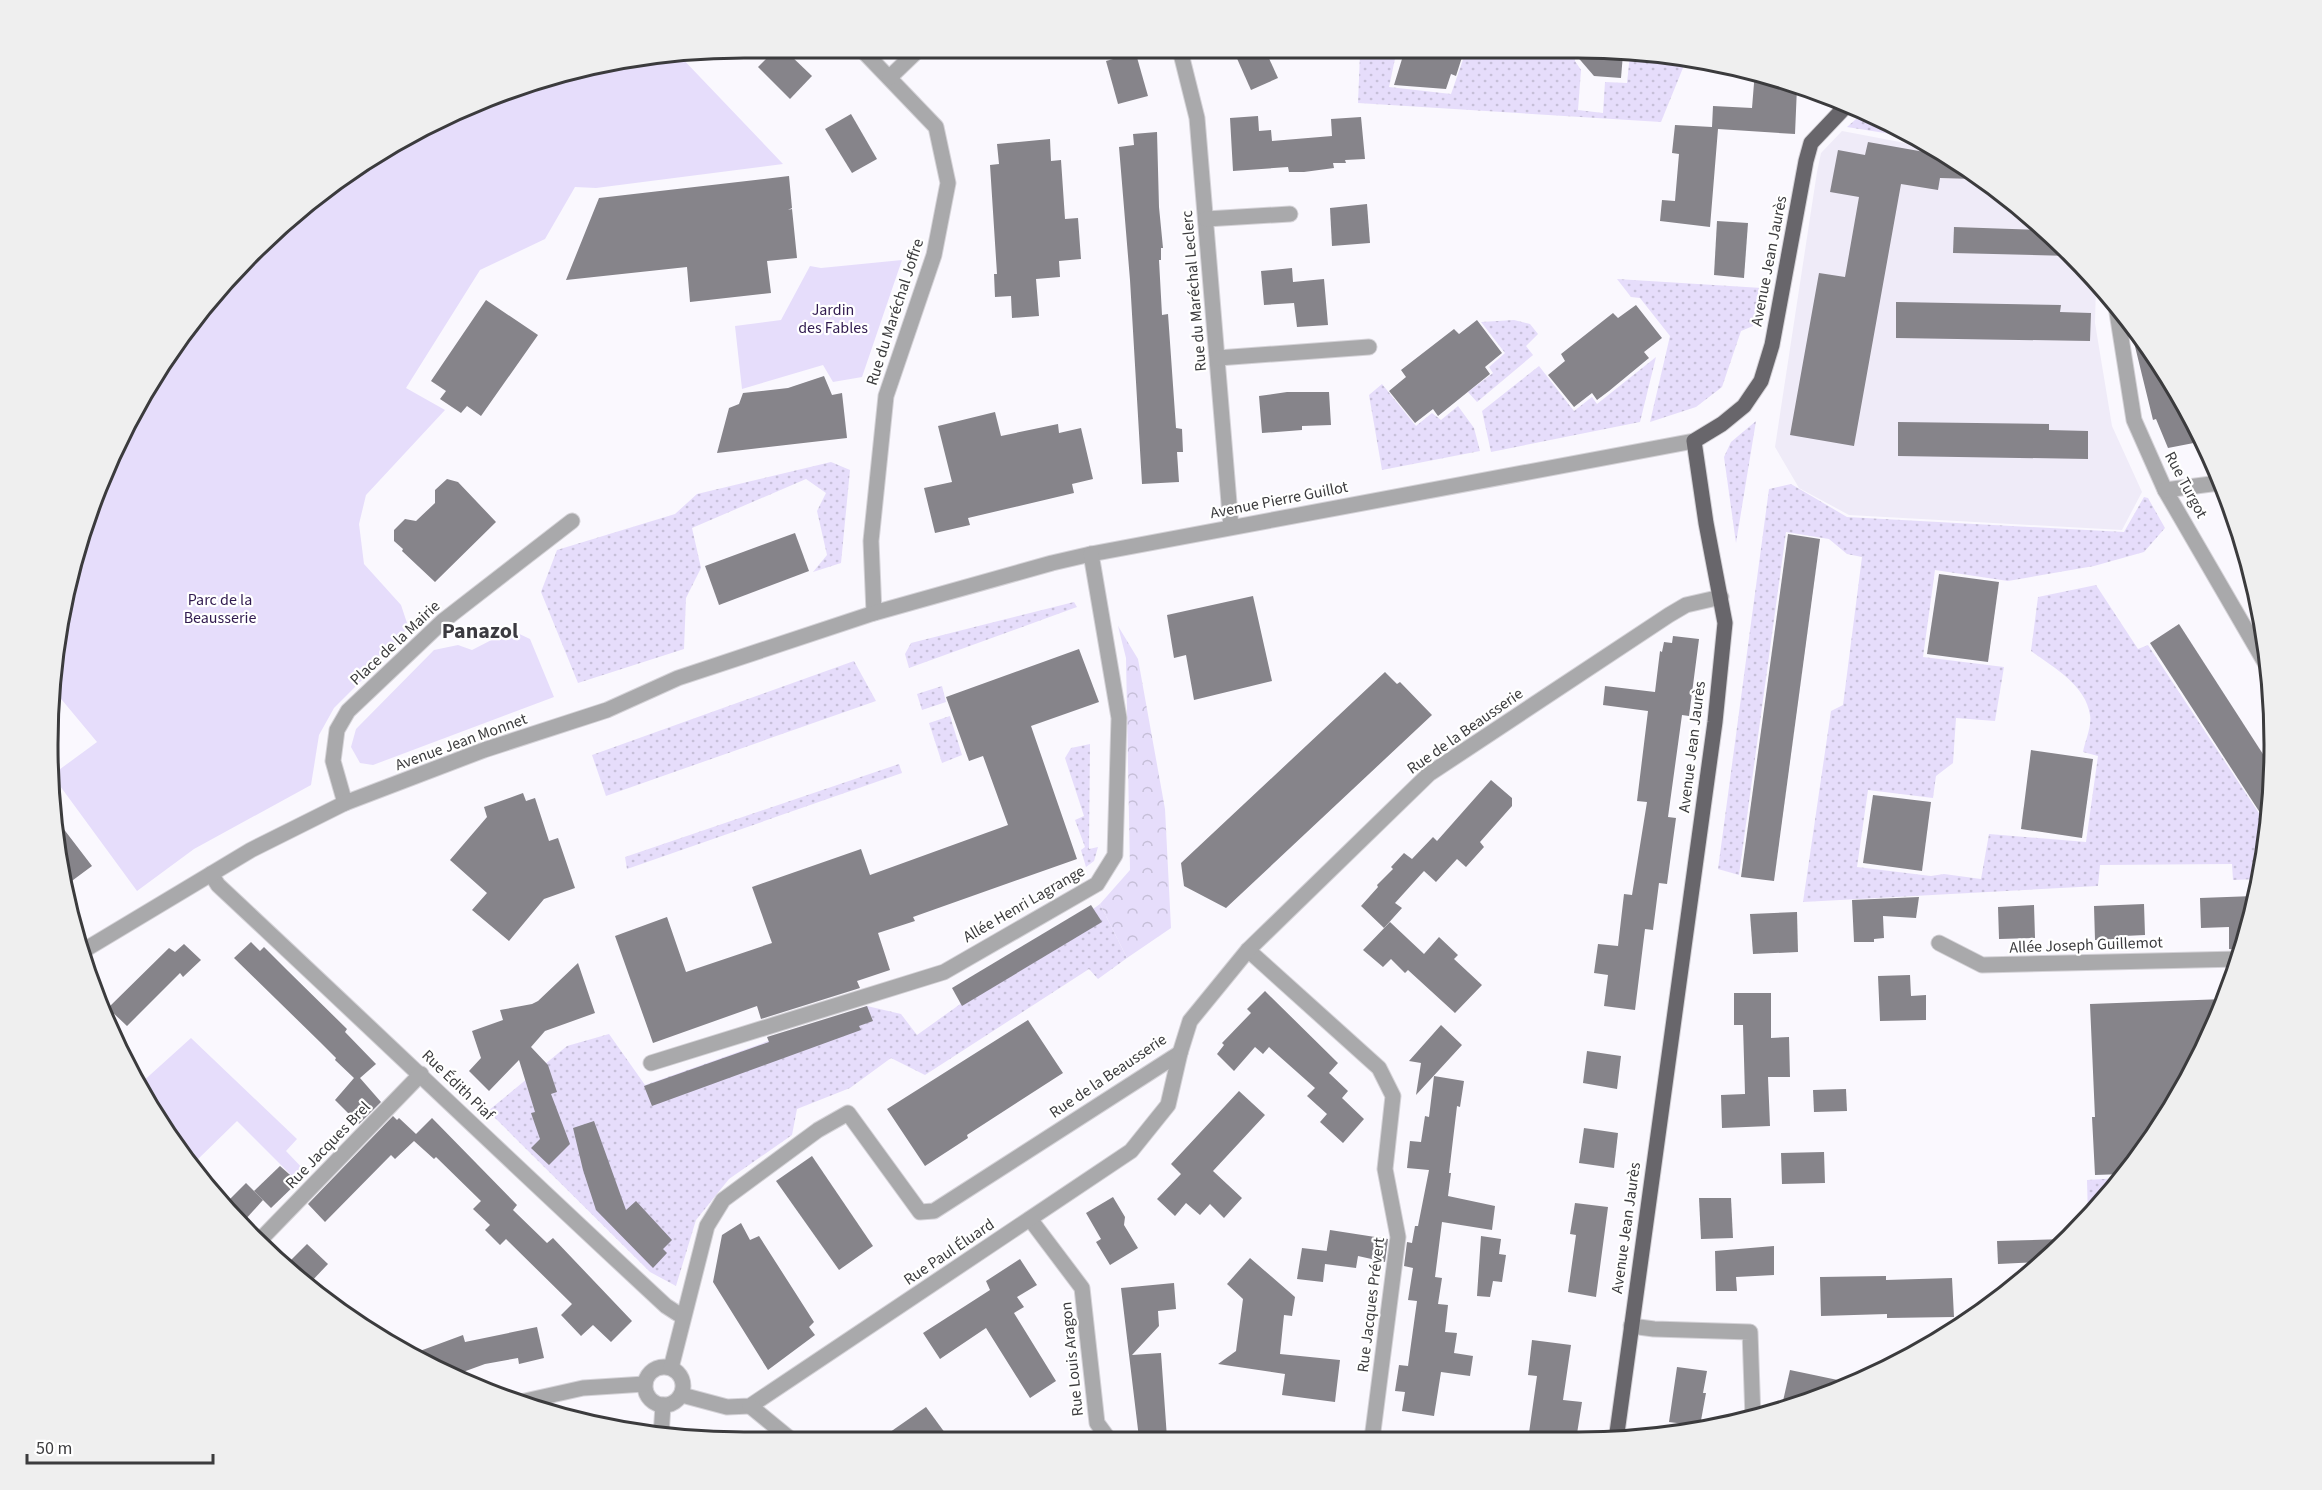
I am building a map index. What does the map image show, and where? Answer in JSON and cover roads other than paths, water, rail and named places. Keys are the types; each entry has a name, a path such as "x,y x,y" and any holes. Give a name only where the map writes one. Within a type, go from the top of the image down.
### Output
{"main road":[{"name":"Avenue Jean Jaurès","path":"1617,1430 1715,722 1725,623 1706,523 1694,441 1722,424 1744,405 1761,381 1772,345 1811,143 1841,111"}],"street":[{"name":"Rue du Maréchal Joffre","path":"870,58 936,128 948,183 934,255 886,396 871,541 874,613"},
{"path":"890,77 910,58"},
{"name":"Rue du Maréchal Leclerc","path":"1182,58 1197,118 1231,527"},
{"path":"1206,219 1290,214"},
{"name":"Rue Turgot","path":"2119,323 2134,420 2166,490 2257,648"},
{"path":"1218,358 1369,346"},
{"name":"Avenue Pierre Guillot","path":"874,613 1091,554 1694,441"},
{"path":"2166,490 2212,484"},
{"name":"Place de la Mairie","path":"345,803 333,761 337,730 348,711 443,621 572,521"},
{"name":"Allée Henri Lagrange","path":"651,1063 944,972 1097,884 1115,855 1119,718 1091,554"},
{"name":"Rue de la Beausserie","path":"671,1368 707,1226 723,1200 818,1130 848,1113 920,1212 934,1211 1180,1053 1190,1021 1248,950 1429,774 1686,604 1721,597"},
{"name":"Avenue Jean Monnet","path":"89,947 257,847 345,803 484,750 607,710 678,678 874,613"},
{"name":"Rue Édith Piaf","path":"211,874 218,885 421,1074 592,1238 666,1306 683,1317"},
{"name":"Allée Joseph Guillemot","path":"1939,943 1982,965 2229,958"},
{"name":"Rue Jacques Prévert","path":"1248,950 1379,1068 1393,1096 1385,1169 1398,1237 1373,1432"},
{"name":"Rue Paul Éluard","path":"750,1406 1131,1151 1168,1105 1180,1053"},
{"name":"Rue Jacques Brel","path":"265,1235 421,1074"},
{"name":"Rue Louis Aragon","path":"1030,1219 1082,1288 1097,1423 1104,1432"},
{"path":"1631,1326 1654,1329 1750,1332 1753,1409"},
{"path":"671,1368 681,1376 682,1395 674,1403 663,1406 652,1401 645,1390 645,1384 654,1370 671,1368"},
{"path":"536,1399 583,1388 645,1384"},
{"path":"682,1395 727,1407 750,1406 782,1432"},
{"path":"662,1427 663,1406"}],"district":[{"name":"Panazol","path":"480,631"}],"park label":[{"name":"Jardin des Fables","path":"833,319"},
{"name":"Parc de la Beausserie","path":"220,609"}]}
